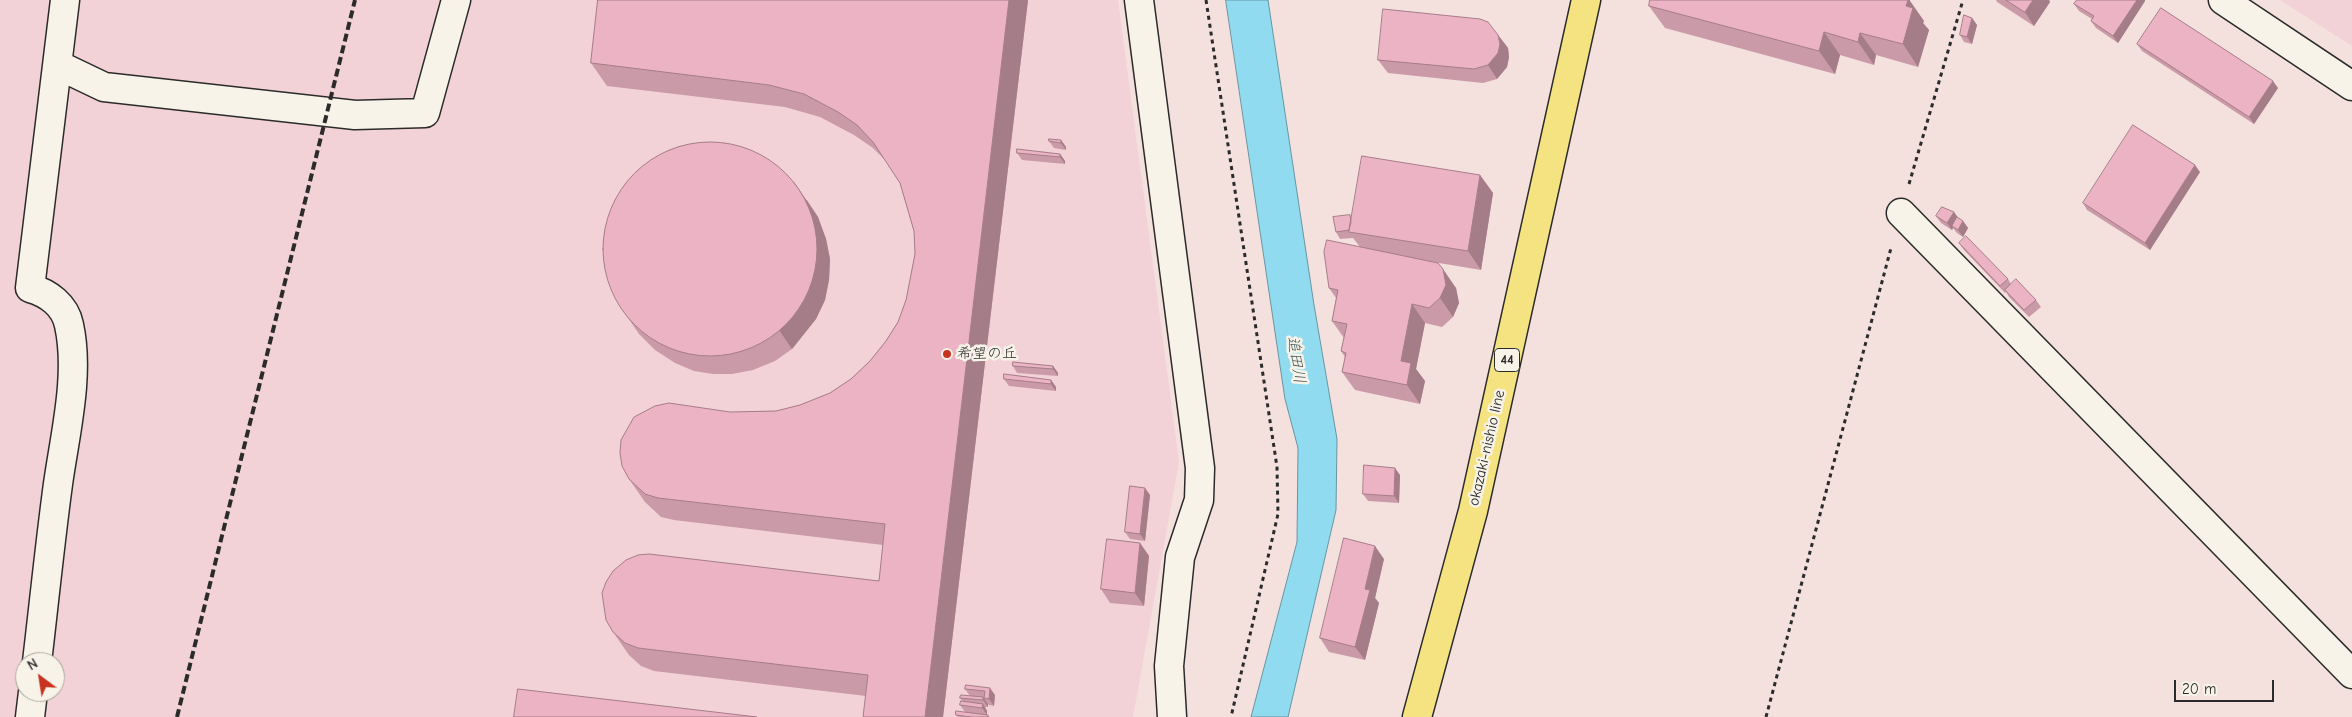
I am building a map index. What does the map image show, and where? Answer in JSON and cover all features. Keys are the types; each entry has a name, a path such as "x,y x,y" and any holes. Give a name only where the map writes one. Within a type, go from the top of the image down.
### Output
{"main road":[{"name":"okazaki-nishio line","path":"1417,717 1473,511 1586,0"}],"street":[{"path":"38,652 73,378 68,321 58,304 50,297 44,292 30,288 66,0"},
{"path":"58,65 104,87 355,115 425,113 456,0"},
{"path":"1139,0 1200,468 1198,500 1180,557 1169,666 1172,717"},
{"path":"2223,0 2352,86"},
{"path":"1901,213 2352,674"},
{"path":"30,717 32,702"}],"path":[{"path":"1206,0 1277,467 1278,514 1231,717"},
{"path":"1766,717 1901,213 1963,0"}],"shaded area":[{"path":"0,0 1118,0 1179,462 1133,717 0,717"},
{"path":"2280,0 2352,0 2352,46"}],"water":[{"name":"追田川","path":"1226,0 1268,0 1314,305 1337,439 1336,510 1288,717 1251,717 1297,542 1298,448 1285,399"}],"building":[{"name":"希望の丘","path":"598,0 1009,0 925,717 863,717 868,675 638,648 625,643 613,632 606,620 602,593 606,582 613,571 626,560 638,555 649,554 879,581 885,524 658,498 645,494 629,479 622,466 621,440 634,417 655,406 669,403 730,412 776,411 800,405 830,393 851,379 870,361 898,322 906,300 915,254 914,231 900,183 873,142 857,125 838,112 804,94 769,85 591,63"},
{"path":"1650,0 1908,0 1906,6 1913,8 1903,44 1860,33 1858,42 1824,32 1819,51 1649,6"},
{"path":"2006,0 2033,0 2025,12"},
{"path":"2077,0 2137,0 2113,36 2091,21 2094,16 2074,4"},
{"path":"2161,8 2273,81 2249,117 2137,44"},
{"path":"1383,9 1480,19 1488,22 1498,35 1500,44 1498,53 1488,65 1474,69 1378,60"},
{"path":"1964,15 1972,18 1967,37 1960,35"},
{"path":"2133,125 2195,165 2145,243 2083,203"},
{"path":"1049,139 1061,140 1061,143 1049,141"},
{"path":"710,142 731,144 751,150 769,160 792,181 809,208 815,228 817,249 815,270 809,290 799,308 778,331 751,348 731,354 710,356 689,354 669,348 651,338 628,317 611,290 605,270 603,249 605,228 611,208 621,190 642,167 669,150 689,144"},
{"path":"1017,149 1060,154 1060,157 1017,153"},
{"path":"1362,156 1480,175 1468,251 1349,232"},
{"path":"1942,207 1954,212 1947,223 1936,216"},
{"path":"1350,215 1349,230 1336,232 1333,217"},
{"path":"1957,217 1963,221 1958,230 1952,226"},
{"path":"1966,236 2008,279 2000,286 1959,243"},
{"path":"1327,240 1438,263 1443,269 1446,285 1440,298 1429,308 1412,304 1401,361 1411,363 1407,385 1342,372 1346,353 1341,351 1347,324 1332,321 1338,290 1329,288 1324,252"},
{"path":"2016,279 2036,300 2024,310 2005,290"},
{"path":"1013,362 1053,366 1053,369 1013,366"},
{"path":"1004,374 1051,380 1051,384 1004,379"},
{"path":"1364,465 1395,468 1394,496 1363,494"},
{"path":"1130,486 1145,488 1140,534 1125,532"},
{"path":"1344,538 1375,546 1365,589 1370,590 1355,647 1320,638"},
{"path":"1107,539 1140,543 1135,593 1101,589"},
{"path":"966,685 990,688 989,699 984,698 985,691 965,689"},
{"path":"518,689 757,717 514,717"},
{"path":"961,695 983,697 983,700 960,698"},
{"path":"961,701 983,704 982,708 960,705"},
{"path":"956,711 988,715 988,717 956,715"}],"railway":[{"path":"177,717 355,0"}],"place":[{"name":"希望の丘","path":"947,354"}]}
